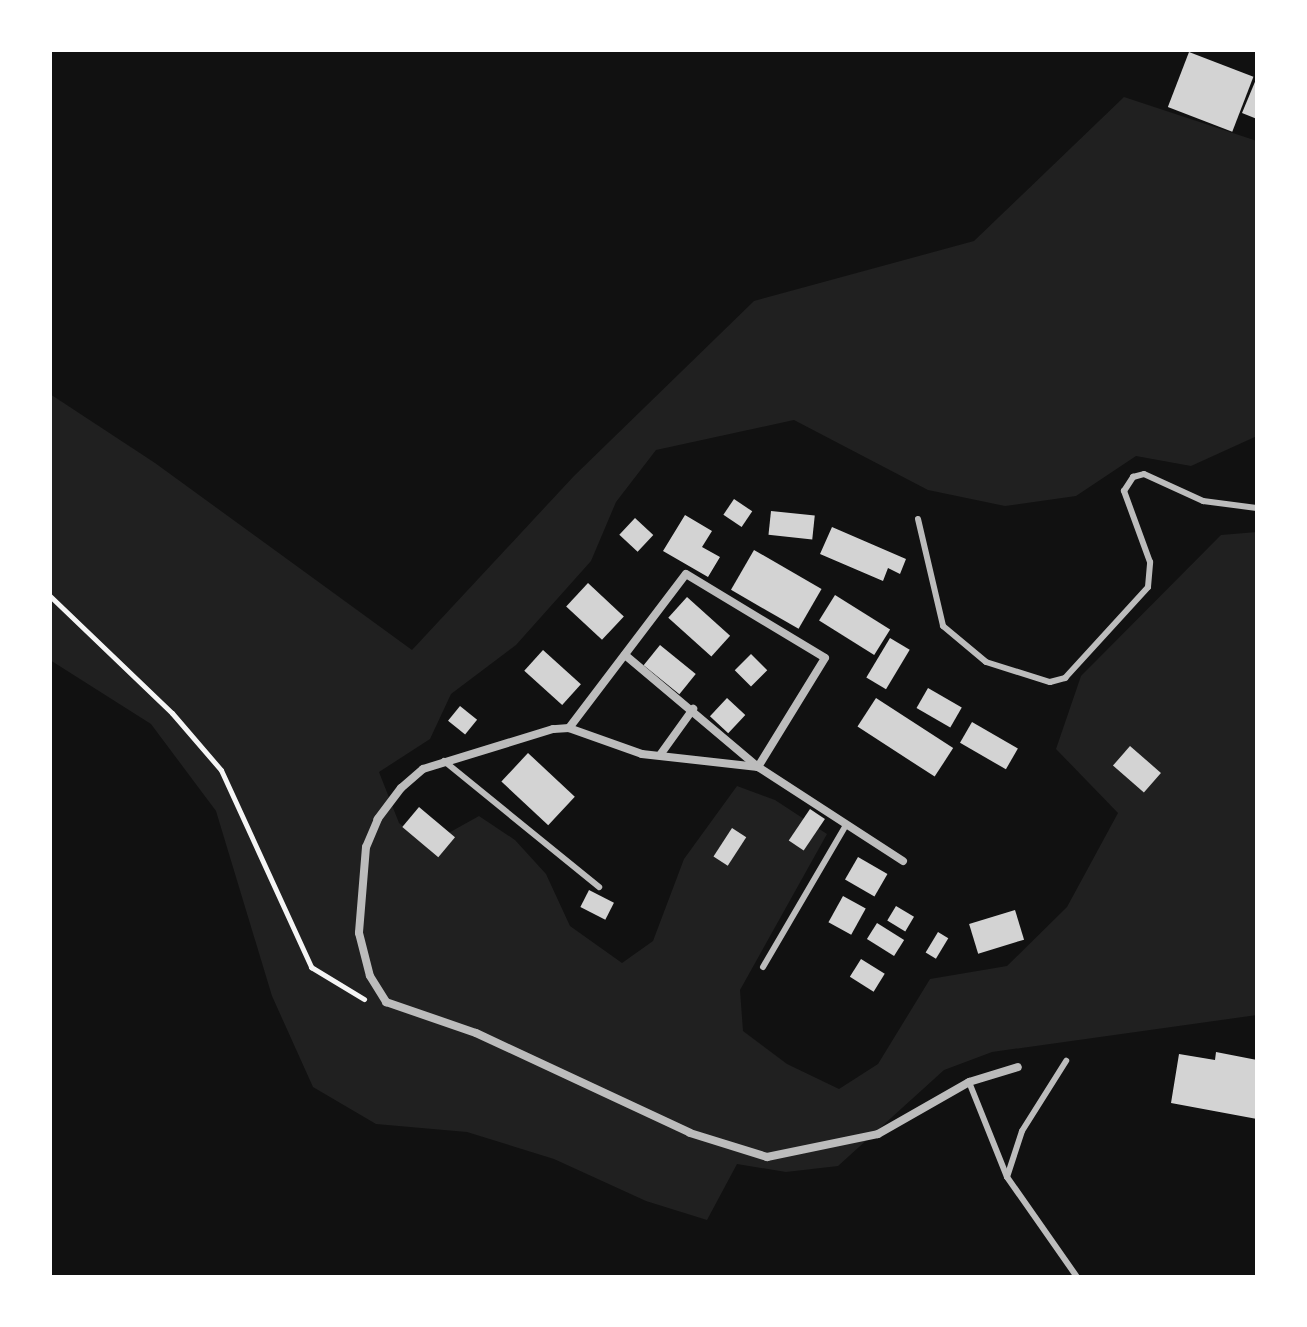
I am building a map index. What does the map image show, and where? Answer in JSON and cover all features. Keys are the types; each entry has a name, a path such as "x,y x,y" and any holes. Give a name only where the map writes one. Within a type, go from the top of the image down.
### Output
{"street":[{"path":"569,728 686,574 825,658 758,767"},
{"path":"625,655 693,709 758,767 903,861"},
{"path":"660,755 693,709"},
{"path":"758,767 660,755 569,728 423,769 401,788 378,819 366,847 359,933 370,976 386,1002 476,1033 690,1133 767,1157 878,1134 969,1082 1018,1067"}],"lane":[{"path":"918,519 943,626 986,662 1050,682 1065,678 1148,587 1150,562 1124,491 1133,477 1144,474 1203,501 1257,508"},
{"path":"444,761 599,887"},
{"path":"763,967 846,825"},
{"path":"1007,1177 1022,1131 1066,1061"},
{"path":"969,1082 1007,1177 1077,1277"}],"path":[{"path":"50,596 172,713 221,770 311,967 348,993 386,1002"}],"shaded area":[{"path":"1124,97 1257,141 1257,436 1191,466 1136,456 1076,496 1005,506 928,490 794,420 656,450 616,502 591,561 516,645 451,694 430,739 379,772 399,823 427,845 479,816 515,840 546,874 570,926 622,963 653,941 684,859 737,786 775,800 827,834 740,990 743,1031 787,1064 839,1089 878,1064 930,979 1007,966 1067,907 1118,813 1056,749 1081,676 1221,535 1257,532 1257,1015 992,1052 944,1070 838,1166 786,1172 737,1164 707,1220 646,1201 554,1159 467,1132 376,1124 313,1087 272,996 216,811 151,724 50,660 50,394 155,463 412,650 574,476 754,301 974,241"}],"building":[{"path":"1189,52 1253,77 1232,132 1168,107"},
{"path":"1257,77 1257,119 1242,113"},
{"path":"734,499 752,511 742,527 723,515"},
{"path":"771,511 815,516 812,539 768,535"},
{"path":"685,515 712,531 702,547 720,557 708,577 663,551"},
{"path":"635,518 653,535 638,552 619,535"},
{"path":"832,527 906,559 900,574 888,568 883,581 820,554"},
{"path":"754,550 822,589 799,629 731,590"},
{"path":"588,583 624,616 602,640 566,606"},
{"path":"835,595 890,629 874,655 819,620"},
{"path":"687,597 730,636 711,657 668,618"},
{"path":"890,638 910,650 886,689 866,677"},
{"path":"660,645 696,674 679,694 644,665"},
{"path":"543,650 581,684 562,705 524,671"},
{"path":"751,654 767,670 751,687 735,670"},
{"path":"928,688 962,708 950,727 916,708"},
{"path":"727,698 745,715 728,733 710,716"},
{"path":"876,698 953,748 935,777 857,727"},
{"path":"460,706 477,720 465,735 448,721"},
{"path":"972,722 1018,748 1006,769 960,743"},
{"path":"1130,746 1161,773 1144,793 1113,766"},
{"path":"528,753 575,797 548,825 501,782"},
{"path":"419,807 455,837 438,857 402,827"},
{"path":"810,809 825,819 804,851 789,841"},
{"path":"732,828 746,837 728,866 713,857"},
{"path":"858,857 887,874 874,897 845,880"},
{"path":"589,890 614,903 605,920 580,907"},
{"path":"843,896 866,909 851,935 828,922"},
{"path":"896,906 914,917 905,931 887,921"},
{"path":"1015,910 1024,940 978,954 969,924"},
{"path":"877,923 904,940 894,956 867,939"},
{"path":"938,932 948,938 936,959 926,953"},
{"path":"861,959 885,974 874,992 850,977"},
{"path":"1216,1052 1257,1060 1257,1119 1171,1103 1179,1054 1215,1060"}]}
